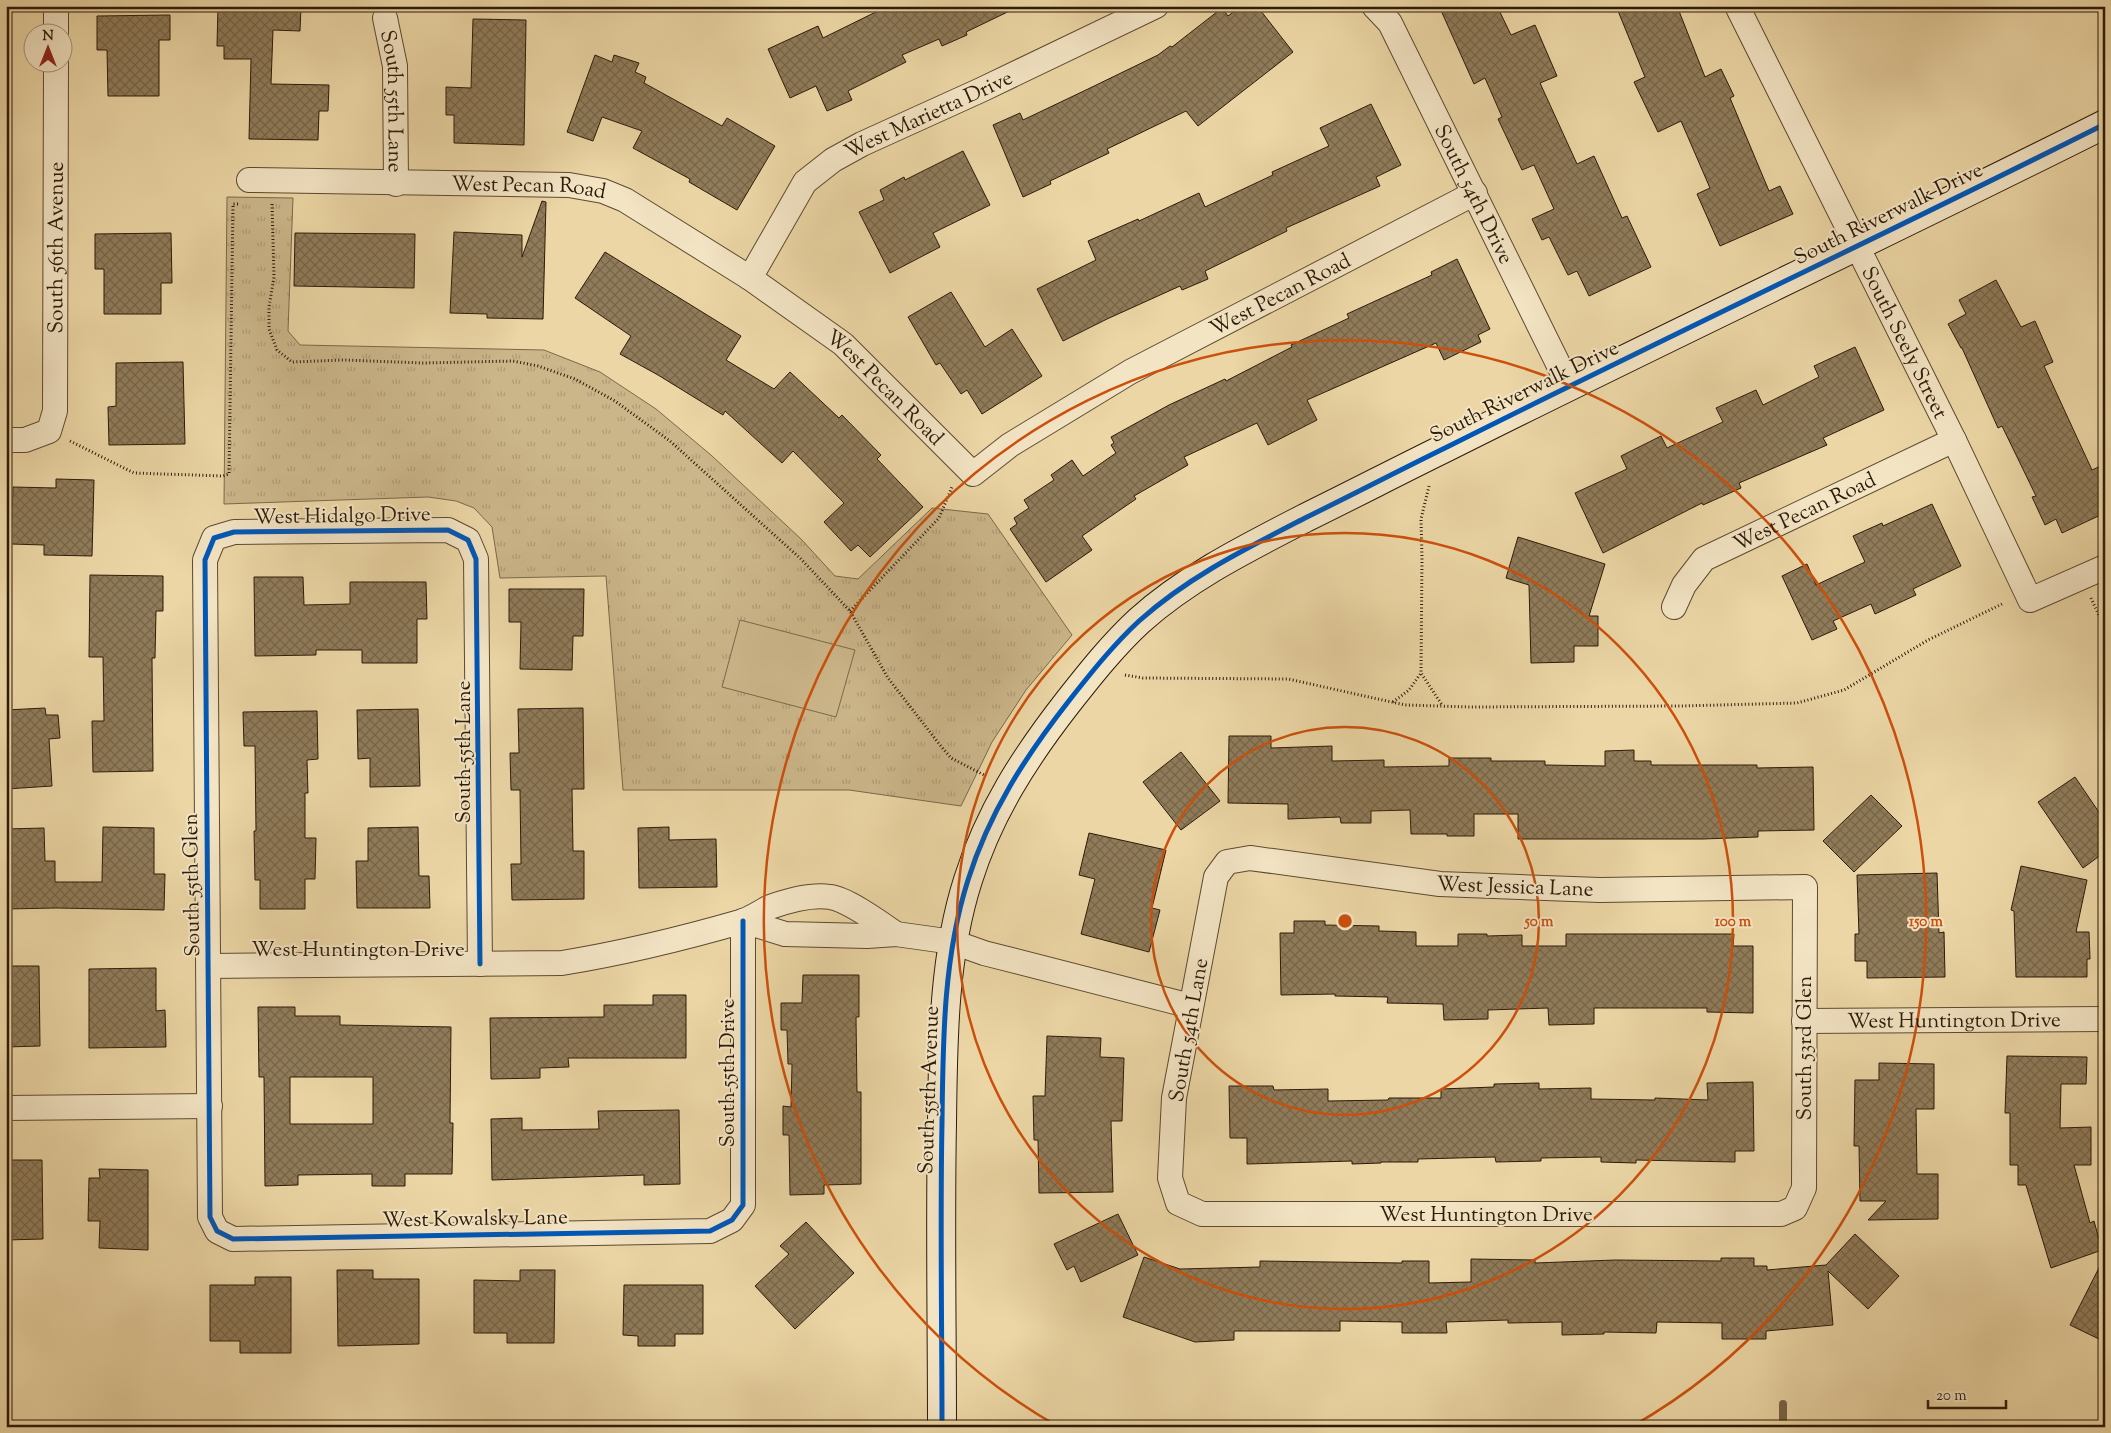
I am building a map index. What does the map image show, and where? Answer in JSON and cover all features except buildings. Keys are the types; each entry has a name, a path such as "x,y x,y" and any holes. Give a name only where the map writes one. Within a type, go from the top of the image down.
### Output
{"street":[{"path":"56,6 56,22"},
{"name":"West Marietta Drive","path":"750,278 805,182 833,160 862,144 981,90 1156,6"},
{"name":"South 54th Drive","path":"1374,6 1390,23 1569,386"},
{"name":"South Seely Street","path":"1737,6 1954,440 2028,596"},
{"name":"South 55th Lane","path":"385,18 396,66 396,184"},
{"name":"South 56th Avenue","path":"49,431 55,411 56,72"},
{"name":"South Riverwalk Drive","path":"1014,778 1053,721 1095,669 1138,622 1186,584 1245,549 1430,455 2105,124"},
{"name":"West Pecan Road","path":"261,180 396,184 569,185 603,191 625,200 750,278 843,344 973,474 1010,445 1130,372 1475,193"},
{"path":"6,440 25,440 49,431"},
{"name":"West Pecan Road","path":"1674,607 1684,585 1704,559 1954,440"},
{"name":"West Hidalgo Drive","path":"214,538 234,532 448,530 468,540"},
{"name":"South 55th Glen","path":"214,538 205,560 204,699 209,966 210,1218 217,1231"},
{"name":"South 55th Lane","path":"468,540 476,559 480,964"},
{"path":"2028,596 2105,567"},
{"name":"South 55th Avenue","path":"942,1427 943,1066 946,996 953,942 967,882 988,828 1014,778"},
{"name":"West Jessica Lane","path":"1227,862 1250,858 1440,884 1600,890 1805,886"},
{"name":"South 54th Lane","path":"1178,1203 1170,1178 1174,1098 1216,877 1227,862"},
{"name":"South 53rd Glen","path":"1795,1208 1804,1188 1805,886"},
{"name":"West Huntington Drive","path":"209,966 572,962 620,954 743,921 770,908 812,898 831,897 861,911 896,934"},
{"path":"811,935 812,898"},
{"name":"West Huntington Drive","path":"743,921 784,934 867,936 896,934 953,942 984,953 1191,1006"},
{"name":"South 55th Drive","path":"732,1220 743,1205 743,921"},
{"name":"West Huntington Drive","path":"1804,1021 2105,1019"},
{"path":"6,1108 210,1106"},
{"name":"West Huntington Drive","path":"1178,1203 1202,1214 1781,1214 1795,1208"},
{"name":"West Kowalsky Lane","path":"217,1231 233,1238 710,1231 732,1220"}],"path":[{"path":"261,180 272,205 274,277 269,308 269,329 277,350 292,362 344,360 423,363 513,361 538,366 575,379 615,401 670,441 802,559 850,611 888,678 952,758 1014,778"},
{"path":"49,431 134,473 223,476 228,474 232,204 242,204"},
{"path":"262,205 272,205"},
{"path":"1430,455 1429,487 1421,519 1421,673 1442,706"},
{"path":"850,611 938,518 961,462"},
{"path":"2082,577 2105,629"},
{"path":"1095,669 1143,678 1288,679 1406,705 1681,706 1797,703 1844,690 1928,640 2028,596"},
{"path":"1393,702 1409,690 1421,673"}],"green space":[{"path":"227,197 293,198 288,331 300,345 544,350 600,372 656,409 711,455 801,539 835,576 858,579 932,508 988,514 1072,635 1026,690 992,742 961,806 849,790 623,790 606,576 500,578 492,527 474,508 456,501 428,497 224,504"},
{"path":"740,620 855,650 836,717 722,687"}],"waterway":[{"path":"1783,1404 1783,1427"}],"cycle path":[{"path":"942,1427 941,1199 944,1031 949,970 960,910 968,880 986,832 1010,786 1052,723 1111,650 1139,621 1177,591 1219,564 1261,541 1527,407 2105,124"},
{"path":"480,964 476,559 468,540 448,530 234,532 214,538 205,560 210,1217 217,1231 233,1239 710,1231 732,1220 743,1205 743,921"}]}
